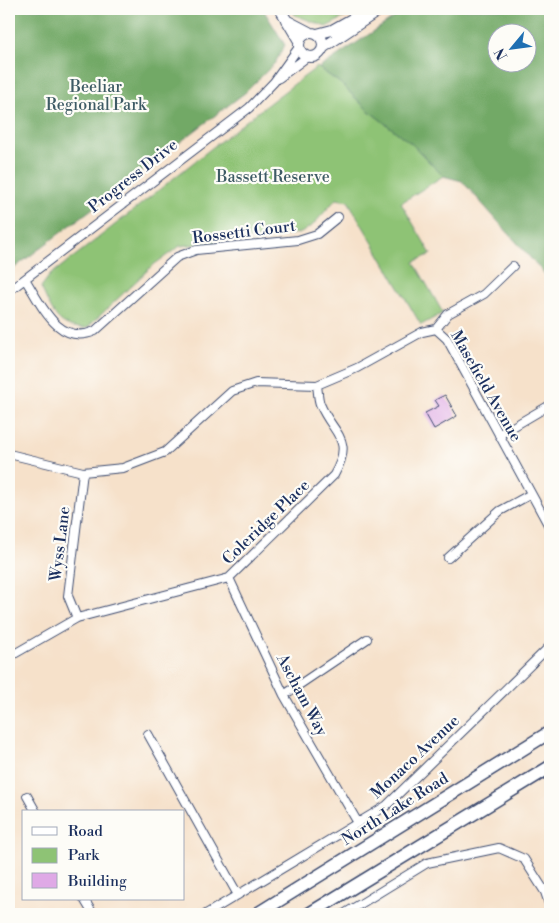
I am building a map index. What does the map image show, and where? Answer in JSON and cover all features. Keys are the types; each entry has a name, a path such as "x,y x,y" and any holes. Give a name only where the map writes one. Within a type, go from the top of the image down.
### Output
{"main road":[{"name":"North Lake Road","path":"257,914 550,732"},
{"path":"309,914 550,767"}],"street":[{"path":"280,9 307,57 314,57 324,47 382,9"},
{"path":"299,44 302,36 332,30 369,9"},
{"path":"286,20 323,40 324,47"},
{"name":"Progress Drive","path":"274,82 299,44"},
{"name":"Progress Drive","path":"9,291 249,108 274,82 307,57"},
{"name":"Rossetti Court","path":"25,279 57,327 77,336 89,333 100,326 177,257 196,250 298,240 317,234 338,217"},
{"path":"436,329 448,314 484,294 513,266"},
{"name":"Masefield Avenue","path":"9,454 83,472 123,468 165,452 232,391 256,383 317,385 357,368 422,332 436,329 447,339 550,528"},
{"name":"Coleridge Place","path":"9,657 77,618 229,578 334,475 343,459 342,441 320,404 317,385"},
{"path":"499,435 550,405"},
{"name":"Wyss Lane","path":"77,618 68,596 83,472"},
{"path":"448,558 500,511 531,494"},
{"name":"Ascham Way","path":"229,578 284,695 358,822"},
{"path":"284,695 367,639"},
{"name":"Monaco Avenue","path":"206,914 386,806 550,646"},
{"path":"148,734 238,895"},
{"path":"27,796 35,810"},
{"path":"344,914 427,863 500,848 524,858 545,892 550,907"},
{"path":"85,900 93,914"}],"green space":[{"name":"Beeliar Regional Park","path":"9,9 263,9 285,45 275,63 246,92 9,272"},
{"path":"291,9 361,9 326,27 295,15"},
{"path":"407,9 550,9 550,280 462,181 443,176 412,144 369,111 340,83 319,68"},
{"name":"Bassett Reserve","path":"317,67 340,83 369,111 412,144 443,176 401,203 431,254 414,262 443,313 421,325 348,201 336,199 313,225 301,233 180,246 152,266 87,328 77,328 62,322 57,317 52,311 41,287 50,275"}],"building":[{"path":"445,395 457,416 434,429 425,413 439,406 435,400"}]}
